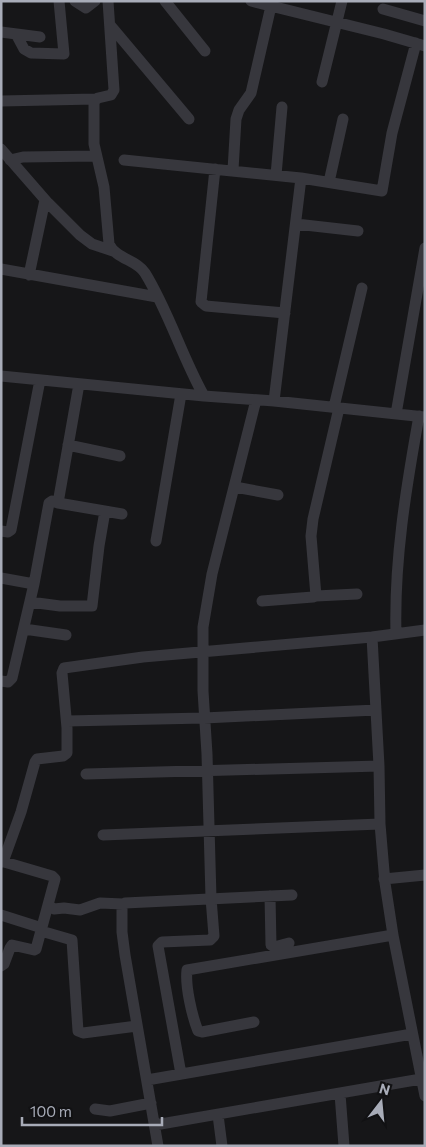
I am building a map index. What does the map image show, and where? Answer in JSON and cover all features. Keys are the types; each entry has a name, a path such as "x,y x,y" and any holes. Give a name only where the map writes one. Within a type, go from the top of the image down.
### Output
{"street":[{"path":"16,34 24,49 31,54 64,54 59,1"},
{"path":"75,1 86,8 95,1"},
{"path":"1,101 95,99 111,96 114,90 108,1"},
{"path":"165,1 205,51"},
{"path":"124,160 234,170 330,182 379,191 383,190 392,133 420,44 251,1"},
{"path":"322,82 342,1"},
{"path":"234,170 236,119 251,93 270,6"},
{"path":"383,9 425,21"},
{"path":"110,25 189,120"},
{"path":"1,32 40,37"},
{"path":"95,99 94,132 96,156 104,187 109,241 113,251"},
{"path":"276,175 282,107"},
{"path":"330,182 343,119"},
{"path":"4,153 23,157 96,156"},
{"path":"4,153 45,200 87,241 113,251 142,269 171,324 189,370 204,396"},
{"path":"215,169 201,302 206,306 285,313"},
{"path":"274,401 301,178"},
{"path":"29,275 45,200"},
{"path":"296,224 358,232"},
{"path":"396,414 425,248"},
{"path":"1,269 157,297"},
{"path":"316,596 312,528 362,288"},
{"path":"1,376 39,385 180,400 204,396 255,406 274,401 337,412 396,414 420,421 405,501 395,601 396,634"},
{"path":"1,531 8,532 11,530 39,385"},
{"path":"58,503 78,388"},
{"path":"156,541 180,400"},
{"path":"181,1074 158,946 162,942 213,939 204,718 203,627 208,592 255,406"},
{"path":"68,445 120,456"},
{"path":"235,487 278,495"},
{"path":"1,681 8,682 12,678 34,584 49,503 52,501 122,514"},
{"path":"30,602 60,606 92,606 98,546 105,511"},
{"path":"1,578 34,584"},
{"path":"262,601 357,594"},
{"path":"24,629 66,635"},
{"path":"1,966 4,964 12,945 36,949 54,878 2,861 22,812 35,762 37,759 63,756 67,752 67,721 62,673 64,668 143,658 372,637 425,630"},
{"path":"372,637 384,879 393,935 425,1096"},
{"path":"67,721 204,718 376,710"},
{"path":"86,774 379,766"},
{"path":"103,835 380,824"},
{"path":"384,879 425,875"},
{"path":"48,905 54,909 79,910 100,903 123,904 292,895"},
{"path":"270,896 271,945 290,943"},
{"path":"123,904 121,909 122,932 158,1146"},
{"path":"1,915 72,940 78,1031 137,1026"},
{"path":"254,1022 202,1032 198,1031 192,1008 187,970 393,935"},
{"path":"147,1080 412,1034"},
{"path":"155,1125 422,1079"},
{"path":"340,1094 344,1146"},
{"path":"95,1109 110,1111 151,1103"},
{"path":"218,1115 222,1146"}]}
